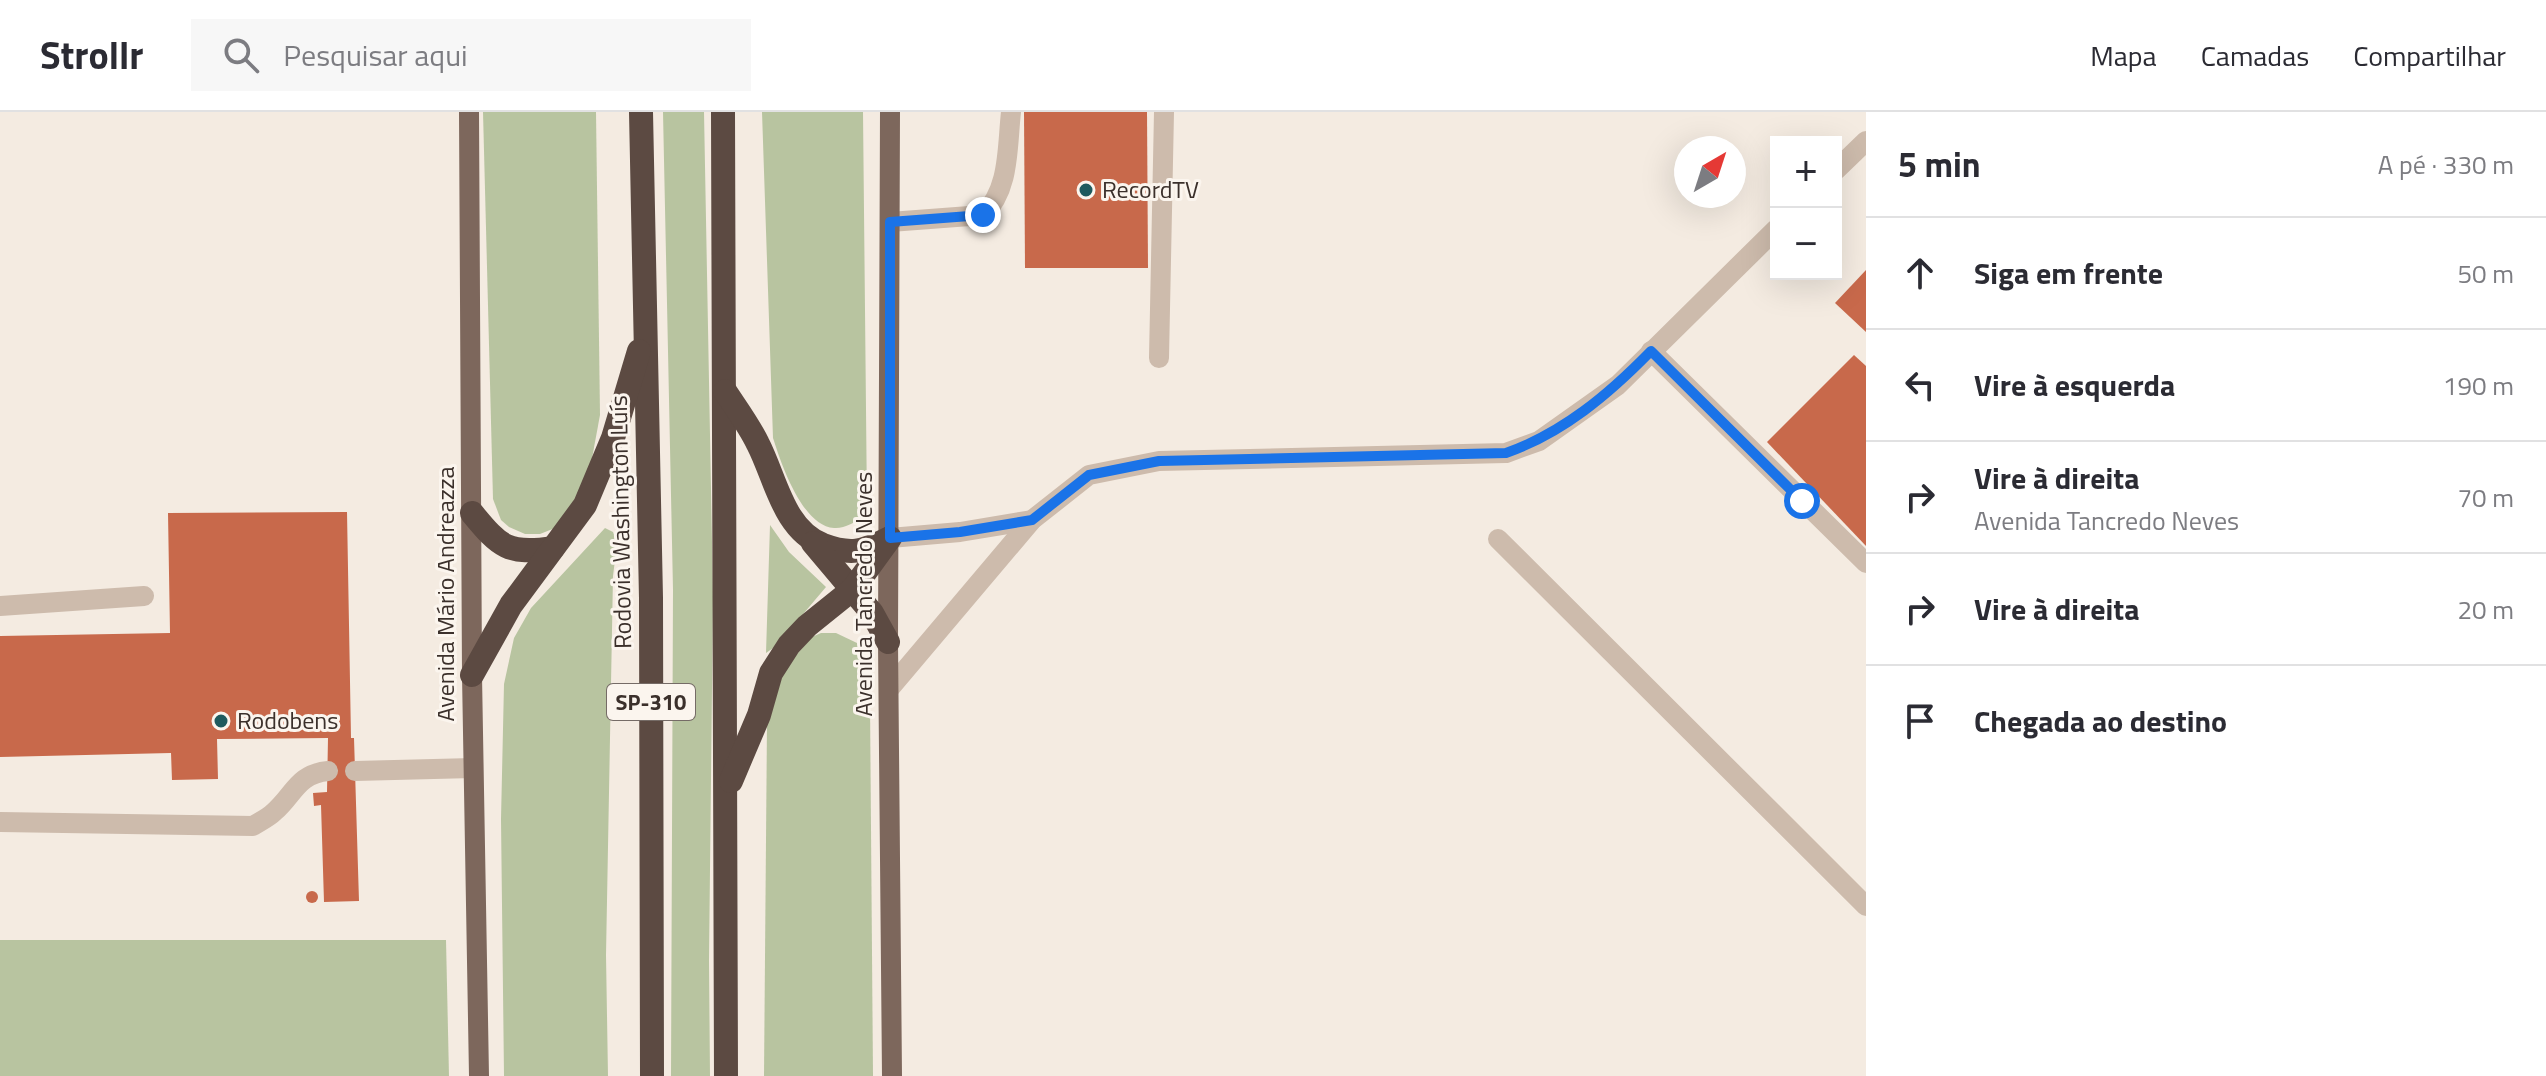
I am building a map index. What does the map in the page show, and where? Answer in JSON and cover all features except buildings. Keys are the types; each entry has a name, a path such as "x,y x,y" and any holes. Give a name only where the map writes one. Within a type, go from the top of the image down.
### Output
{"highway":[{"name":"Rodovia Washington Luís","path":"641,112 651,598 652,1076"},
{"name":"SP-310","path":"723,112 726,1076"},
{"path":"472,675 511,605 585,505 613,438 645,329"},
{"path":"725,390 757,441 792,521 853,589 872,613 888,642"},
{"path":"472,513 495,541 524,553 553,548"},
{"path":"810,539 840,551 865,550 890,538"},
{"path":"726,791 759,715 771,673 789,645 807,626 853,589 890,538"}],"main road":[{"name":"Avenida Mário Andreazza","path":"469,112 472,675 479,1076"},
{"name":"Avenida Tancredo Neves","path":"890,112 888,642 892,1076"}],"lane":[{"path":"890,222 983,215 995,204 1003,187 1011,112"},
{"path":"1159,358 1164,112"},
{"path":"1842,164 1866,141"},
{"path":"890,688 1032,520 1089,475 1159,461 1506,453 1539,441 1618,385 1770,235"},
{"path":"1651,351 1866,563"},
{"path":"890,538 960,532 1032,520"},
{"path":"1498,539 1866,906"},
{"path":"0,606 144,596"},
{"path":"355,771 473,768"},
{"path":"0,822 253,826 275,812 298,784 315,772 328,771"}],"green space":[{"path":"483,112 596,112 600,415 588,480 555,528 540,534 525,534 509,527 501,520 493,499"},
{"path":"663,112 704,112 713,596 710,1076 671,1076 673,590"},
{"path":"762,112 863,112 867,508 864,517 842,527 823,525 812,517 794,492 773,438"},
{"path":"770,525 789,552 826,587 776,646 766,653"},
{"path":"605,528 613,532 617,544 613,576 606,955 608,1076 504,1076 501,819 504,684 514,638 531,608"},
{"path":"821,633 836,633 857,643 870,703 873,1076 764,1076 767,723 781,672 812,637"},
{"path":"0,940 446,940 449,1076 0,1076"}],"place":[{"name":"RecordTV","path":"1086,190"},
{"name":"Rodobens","path":"221,721"}],"route":[{"path":"983,215 890,222 890,538 960,532 1032,520 1089,475 1159,461 1506,453 1539,441 1580,413 1618,385 1651,351 1802,501"}]}
